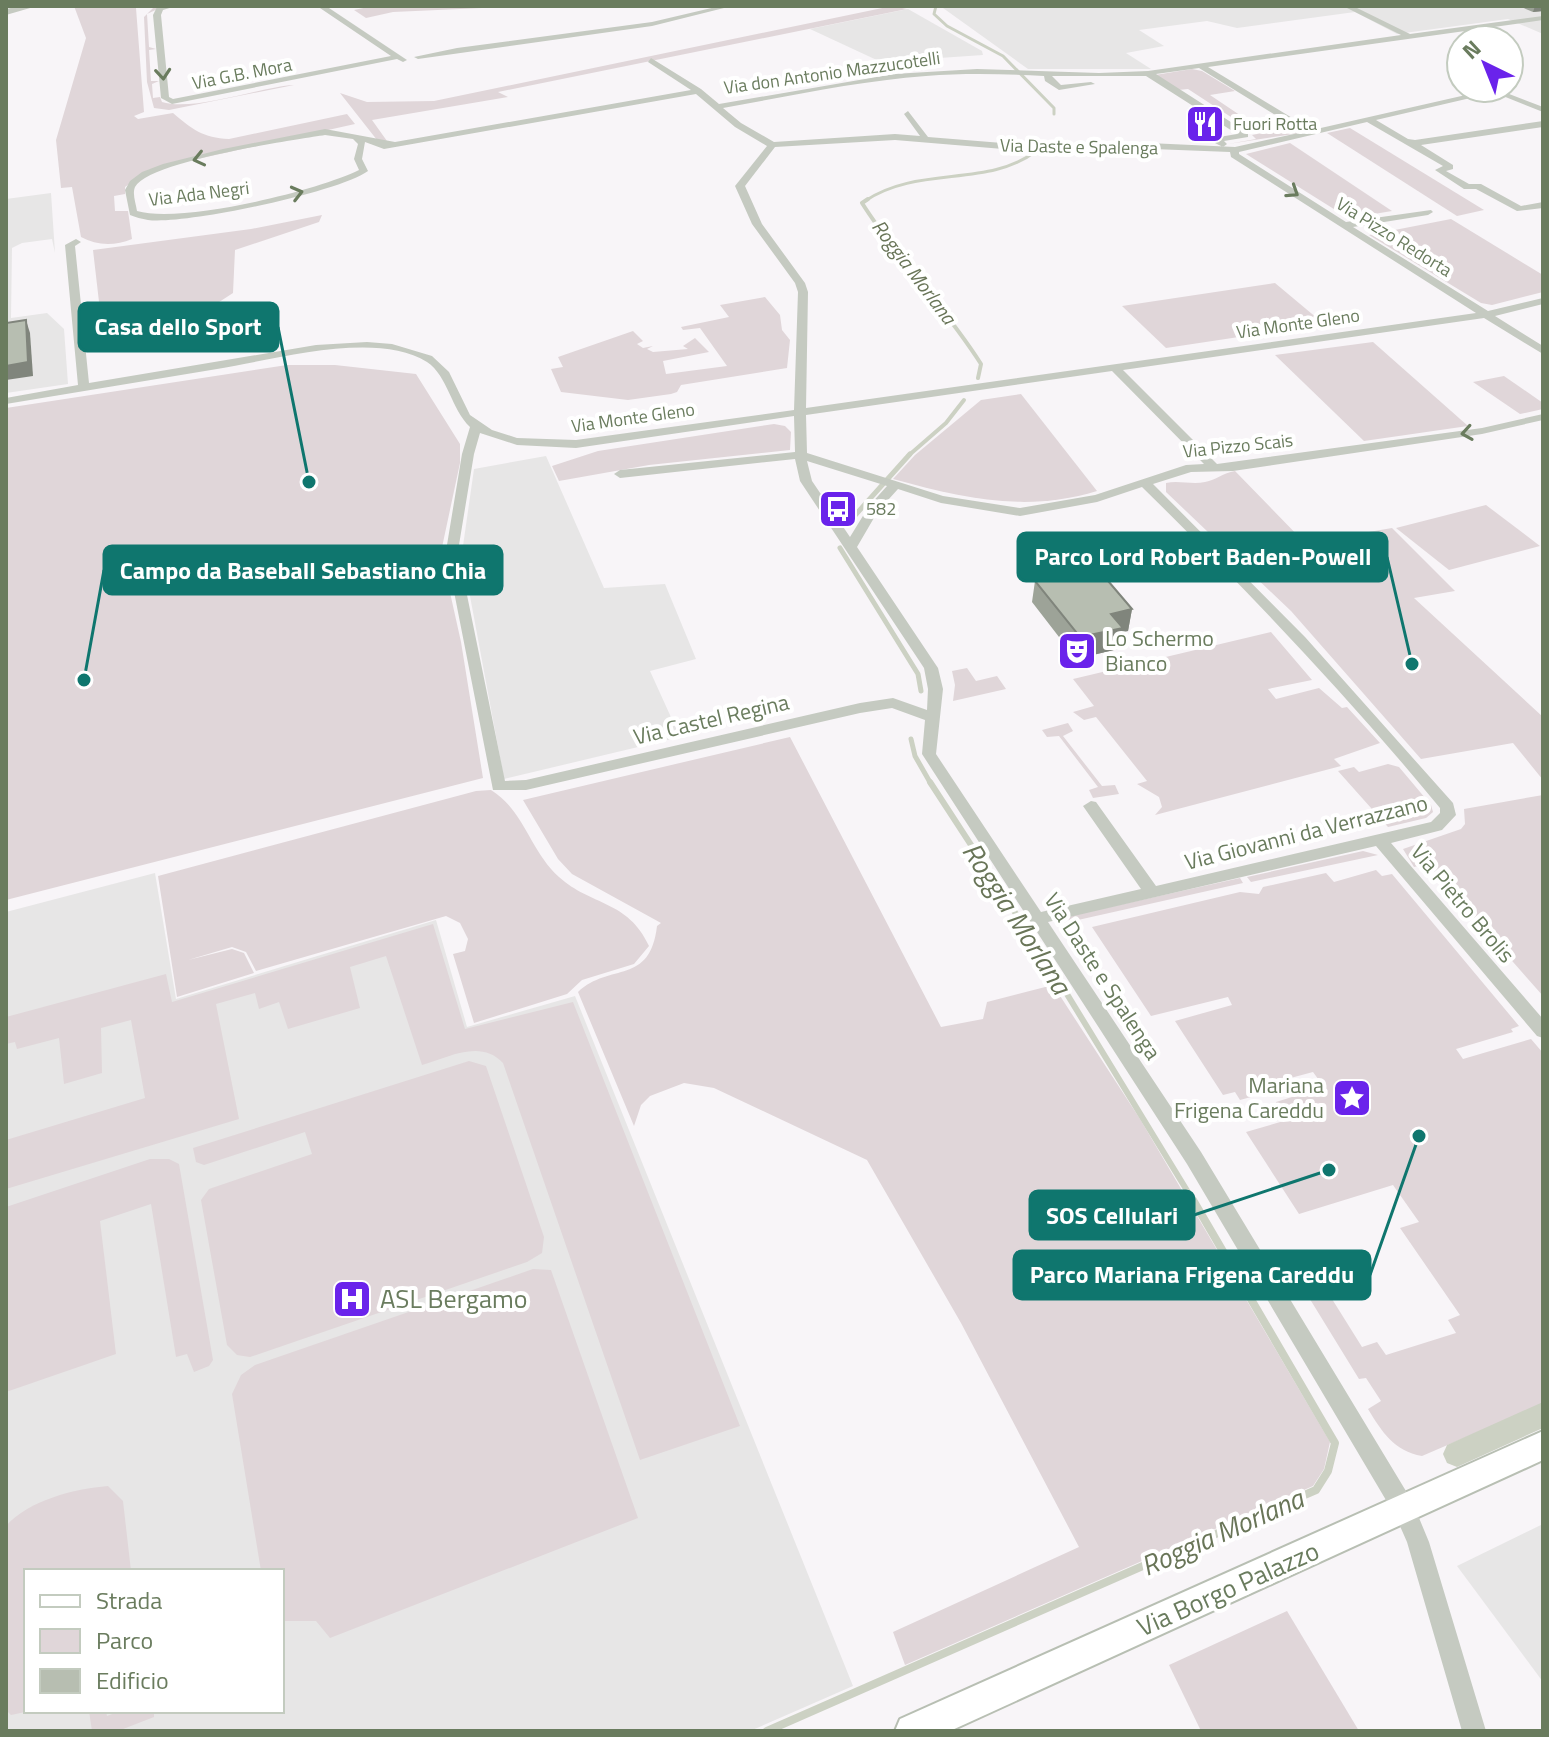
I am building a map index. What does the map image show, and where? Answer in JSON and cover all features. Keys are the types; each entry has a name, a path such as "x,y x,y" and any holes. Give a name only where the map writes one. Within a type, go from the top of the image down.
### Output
{"main road":[{"name":"Via Borgo Palazzo","path":"912,1731 1543,1445"}],"street":[{"path":"6,12 32,6"},
{"name":"Via G.B. Mora","path":"172,6 160,9 157,15 167,100 184,102 406,56 670,21 728,6"},
{"path":"321,6 384,48 406,56"},
{"path":"1347,6 1410,37"},
{"name":"Via don Antonio Mazzucotelli","path":"717,107 913,74 1048,74 1048,79 1059,88 1117,80 1126,75 1543,18"},
{"path":"651,60 698,91 738,125 772,145"},
{"path":"1201,66 1311,133"},
{"path":"1148,73 1245,135 1160,148"},
{"name":"Via Ada Negri","path":"394,144 357,138 346,133 325,132 160,168 136,179 129,189 133,213 147,218 174,216 267,201 361,174 364,168 358,159 362,153 394,144 698,91"},
{"name":"Via Daste e Spalenga","path":"1445,103 1235,150 1127,145 1052,150 923,138 855,137 772,145 740,186 757,224 800,283 803,327 801,455 806,481 937,681 929,754 1258,1260 1404,1509 1418,1542 1474,1731"},
{"path":"908,114 925,136 923,138"},
{"path":"1369,120 1450,167 1439,170 1467,187 1478,186 1520,209 1543,205"},
{"path":"1411,142 1543,124"},
{"path":"357,138 362,153"},
{"path":"1216,140 1235,150"},
{"name":"Via Pizzo Redorta","path":"1235,150 1234,155 1543,351"},
{"path":"1345,225 1428,212"},
{"path":"76,242 70,245 84,388"},
{"name":"Via Monte Gleno","path":"476,427 514,439 559,445 1486,315 1543,301"},
{"path":"6,401 305,352 374,345 415,353 436,363 449,377 461,409 476,427"},
{"path":"1115,368 1213,466"},
{"name":"Via Pizzo Scais","path":"884,483 941,499 1020,512 1066,506 1190,468 1233,467 1482,431 1543,417"},
{"name":"Via Castel Regina","path":"476,427 468,454 452,551 498,786 526,785 860,708 893,703 932,717"},
{"path":"620,474 801,455 884,483 851,546"},
{"name":"Via Giovanni da Verrazzano","path":"1036,919 1436,826 1448,815 1448,807 1409,760 1262,596 1144,482"},
{"path":"1091,806 1152,892"},
{"name":"Via Pietro Brolis","path":"1380,840 1543,1031"}],"shaded area":[{"path":"1543,6 1543,34 1508,19 1445,24 1445,28 1397,34 1355,12 1237,28 1207,21 1139,30 1164,46 1126,53 1151,69 1028,69 943,8"},
{"path":"908,9 982,51 983,55 881,62 810,29"},
{"path":"51,193 55,253 52,239 22,243 12,248 11,318 47,313 64,329 68,384 6,393 6,199"},
{"path":"546,456 604,588 665,584 696,659 650,671 680,737 504,779 462,553 474,469"},
{"name":"ASL Bergamo","path":"155,873 176,999 436,920 467,1027 575,996 853,1686 750,1731 6,1731 6,912"},
{"path":"1543,1524 1543,1682 1457,1566"}],"green space":[{"path":"74,6 140,6 136,8 144,112 134,116 138,119 173,113 198,132 229,139 347,114 355,124 148,170 125,187 125,194 114,196 115,211 128,211 132,239 106,244 87,240 81,237 72,187 61,188 56,140 86,38"},
{"path":"373,6 525,6 393,12 366,18 354,10"},
{"path":"892,6 907,9 498,92 508,97 372,120 387,141 377,140 340,93 367,102 434,101"},
{"path":"147,14 149,47 156,49 149,50 151,81 159,81 152,84 153,98 160,97 162,102 175,104 209,102 169,110 154,108 147,82 144,17"},
{"path":"1192,69 1202,71 1235,91 1210,95 1265,132 1293,128 1300,133 1228,144 1256,139 1252,135 1257,134 1188,89 1178,90 1155,75"},
{"path":"1350,128 1484,210 1457,216 1327,133"},
{"path":"1290,143 1392,211 1362,216 1366,219 1353,221 1246,154"},
{"path":"322,215 319,222 235,250 233,293 193,319 193,328 186,332 104,345 93,250 251,229"},
{"path":"1451,219 1543,275 1543,292 1492,305 1481,303 1369,235"},
{"path":"1275,283 1324,324 1166,348 1122,306"},
{"path":"765,297 780,315 782,330 790,340 787,368 681,385 677,392 671,394 628,400 561,392 551,369 563,367 558,357 633,331 643,341 637,344 643,348 653,346 647,349 653,352 688,349 683,346 695,338 709,352 663,361 666,374 727,366 700,328 683,330 681,327 729,317 720,305"},
{"path":"1373,342 1468,426 1364,441 1275,355"},
{"path":"287,365 335,365 416,374 460,444 460,463 441,552 461,642 483,778 6,900 6,408"},
{"path":"1504,376 1543,403 1543,409 1520,414 1473,382"},
{"path":"1021,394 1097,491 1071,498 1020,502 970,497 893,479 915,455 981,400"},
{"path":"774,424 785,426 791,432 790,450 649,465 559,481 552,466 598,451"},
{"path":"1235,471 1305,543 1392,528 1455,591 1414,598 1543,717 1543,780 1513,743 1421,759 1291,611 1166,492 1166,483 1205,482"},
{"path":"1486,505 1540,546 1449,570 1396,528"},
{"path":"1271,632 1312,680 1268,689 1276,699 1319,688 1342,708 1347,707 1380,743 1334,759 1341,766 1155,815 1162,807 1159,797 1137,784 1147,781 1096,717 1084,720 1073,712 1094,706 1073,679"},
{"path":"967,668 976,681 997,676 1006,689 953,701 955,685 952,671"},
{"path":"1068,723 1073,731 1063,736 1102,786 1115,785 1119,794 1093,798 1089,790 1098,787 1059,736 1047,737 1042,730"},
{"path":"790,737 941,1027 983,1019 987,1002 1053,985 1140,1119 1330,1442 1324,1469 1313,1486 905,1665 893,1632 1079,1547 961,1323 867,1160 714,1088 684,1083 650,1096 641,1105 634,1126 578,992 603,977 637,965 653,945 657,926 661,923 572,874 558,859 523,800"},
{"path":"1388,764 1399,767 1431,805 1433,812 1426,818 1388,827 1338,771 1354,767 1359,772"},
{"path":"491,790 511,808 549,867 559,877 631,920 649,946 634,964 582,980 567,994 474,1023 453,954 465,951 468,939 460,923 446,916 256,971 246,952 232,947 188,960 232,949 244,953 254,973 177,997 158,876 476,791"},
{"path":"1543,795 1543,996 1427,864 1414,867 1403,849 1461,829 1465,824 1464,809"},
{"path":"1363,851 1378,855 1251,882 1247,877"},
{"path":"1376,870 1382,876 1392,874 1519,1026 1511,1029 1513,1032 1456,1049 1463,1059 1531,1039 1543,1053 1543,1404 1422,1456 1396,1445 1378,1425 1368,1409 1381,1401 1366,1378 1359,1379 1289,1265 1307,1259 1362,1347 1377,1342 1386,1355 1456,1333 1448,1320 1460,1315 1400,1228 1419,1222 1393,1185 1299,1214 1246,1132 1287,1120 1276,1102 1324,1087 1313,1072 1283,1080 1287,1087 1240,1100 1235,1092 1223,1095 1175,1021 1232,1005 1228,997 1151,1016 1092,927 1240,892 1259,894 1263,887 1326,873 1334,882"},
{"path":"1240,878 1243,883 1069,922 1068,918 1074,915"},
{"path":"433,924 465,1029 573,1002 740,1426 640,1460 503,1063 485,1052 475,1051 422,1065 386,956 350,967 360,1008 288,1029 279,1002 259,1009 255,993 216,1004 239,1119 6,1189 6,1140 145,1098 131,1020 101,1028 102,1073 64,1084 59,1038 17,1049 15,1042 6,1044 6,1017 166,974 172,1002"},
{"path":"469,1061 486,1066 544,1237 542,1253 527,1262 250,1357 237,1355 227,1345 201,1200 209,1189 312,1154 305,1132 204,1165 196,1162 193,1148"},
{"path":"150,1159 169,1159 179,1164 213,1360 209,1366 194,1372 187,1354 176,1357 151,1204 100,1221 116,1354 6,1392 6,1207"},
{"path":"533,1269 551,1270 638,1518 330,1638 316,1621 284,1621 284,1569 261,1569 232,1394 241,1375 255,1365"},
{"path":"108,1486 123,1501 131,1569 24,1569 24,1712 11,1715 6,1710 6,1526 39,1503 81,1490"},
{"path":"1287,1611 1359,1731 1201,1731 1169,1665"},
{"path":"89,1713 106,1713 107,1716 115,1713 154,1713 154,1717 118,1731 92,1731"}],"building":[{"path":"26,320 28,362 6,366 6,323"},
{"path":"1097,568 1132,609 1111,614 1123,628 1080,637 1035,581"}],"waterway":[{"name":"Roggia Morlana","path":"936,6 934,14 947,26 1003,56 1054,108 1054,114"},
{"name":"Roggia Morlana","path":"865,201 907,183 997,169 1036,151"},
{"name":"Roggia Morlana","path":"865,201 862,203 876,224 981,364 978,378"},
{"name":"Roggia Morlana","path":"909,455 946,423 964,400"},
{"name":"Roggia Morlana","path":"850,521 909,455"},
{"name":"Roggia Morlana","path":"840,548 918,674 921,691"},
{"name":"Roggia Morlana","path":"911,739 915,756 931,784"},
{"name":"Roggia Morlana","path":"930,782 1048,963 1194,1202"},
{"name":"Roggia Morlana","path":"767,1731 1316,1490 1328,1471 1335,1443 1193,1200"},
{"path":"1457,1454 1543,1415"}],"place":[{"name":"Fuori Rotta","path":"1205,124"},
{"name":"Casa dello Sport","path":"309,482"},
{"name":"582","path":"838,509"},
{"name":"Lo Schermo Bianco","path":"1077,651"},
{"name":"Parco Lord Robert Baden-Powell","path":"1412,664"},
{"name":"Campo da Baseball Sebastiano Chia","path":"84,680"},
{"name":"Mariana Frigena Careddu","path":"1352,1098"},
{"name":"Parco Mariana Frigena Careddu","path":"1419,1136"},
{"name":"SOS Cellulari","path":"1329,1170"},
{"name":"ASL Bergamo","path":"352,1299"}]}
